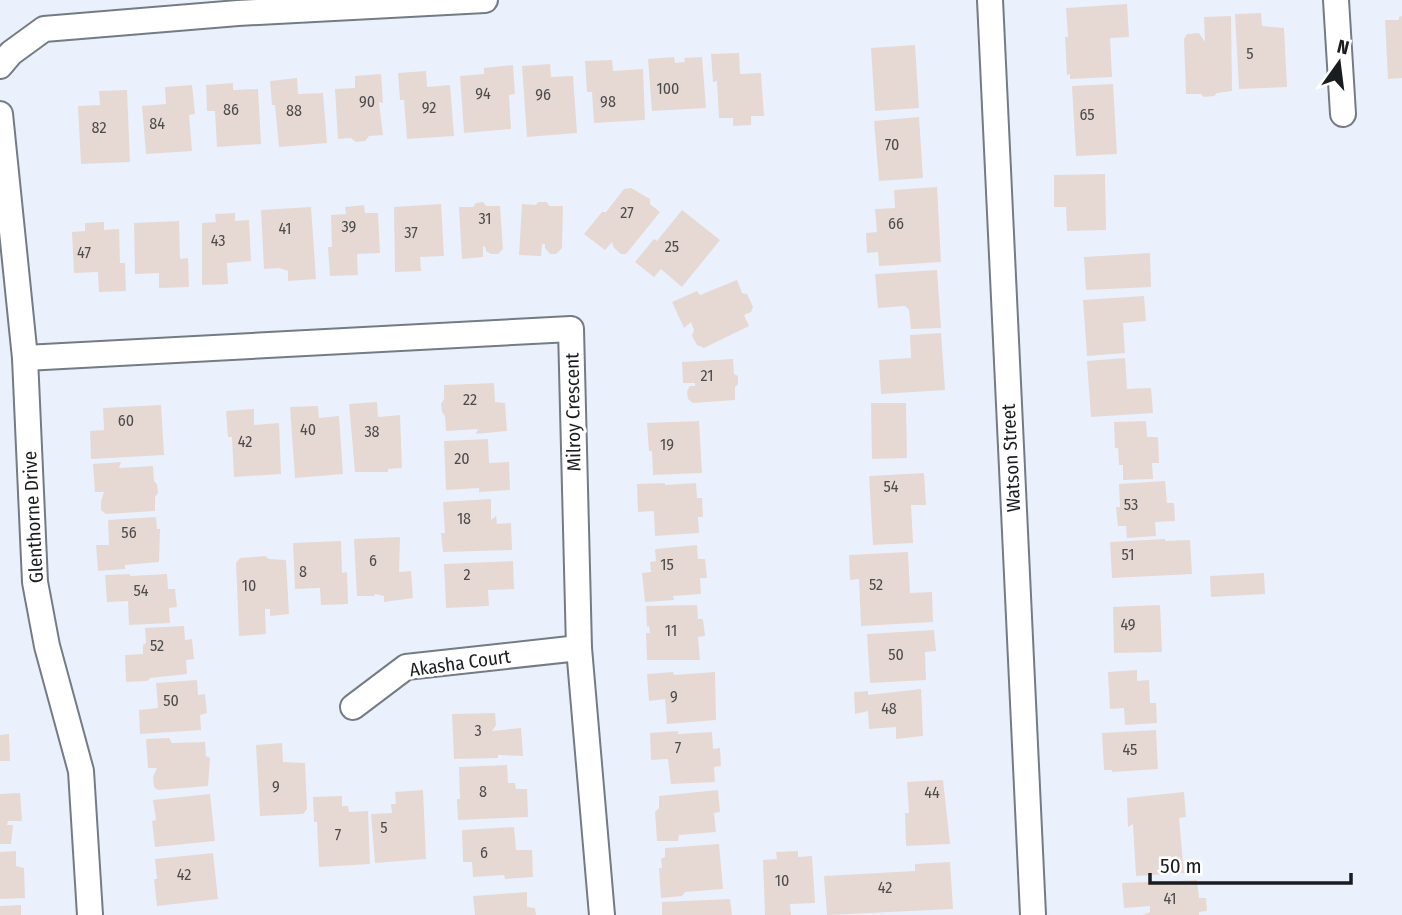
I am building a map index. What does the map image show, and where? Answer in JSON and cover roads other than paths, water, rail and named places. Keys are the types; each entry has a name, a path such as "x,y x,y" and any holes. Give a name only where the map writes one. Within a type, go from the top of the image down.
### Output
{"street":[{"path":"0,66 11,53 44,29 238,6 485,0"},
{"name":"Watson Street","path":"990,0 1033,915"},
{"path":"1336,0 1343,114"},
{"name":"Glenthorne Drive","path":"0,114 7,260 25,358 35,582 47,646 81,771 90,915"},
{"name":"Milroy Crescent","path":"25,358 571,329 579,648 602,915"},
{"name":"Akasha Court","path":"353,707 406,667 579,648"}]}
